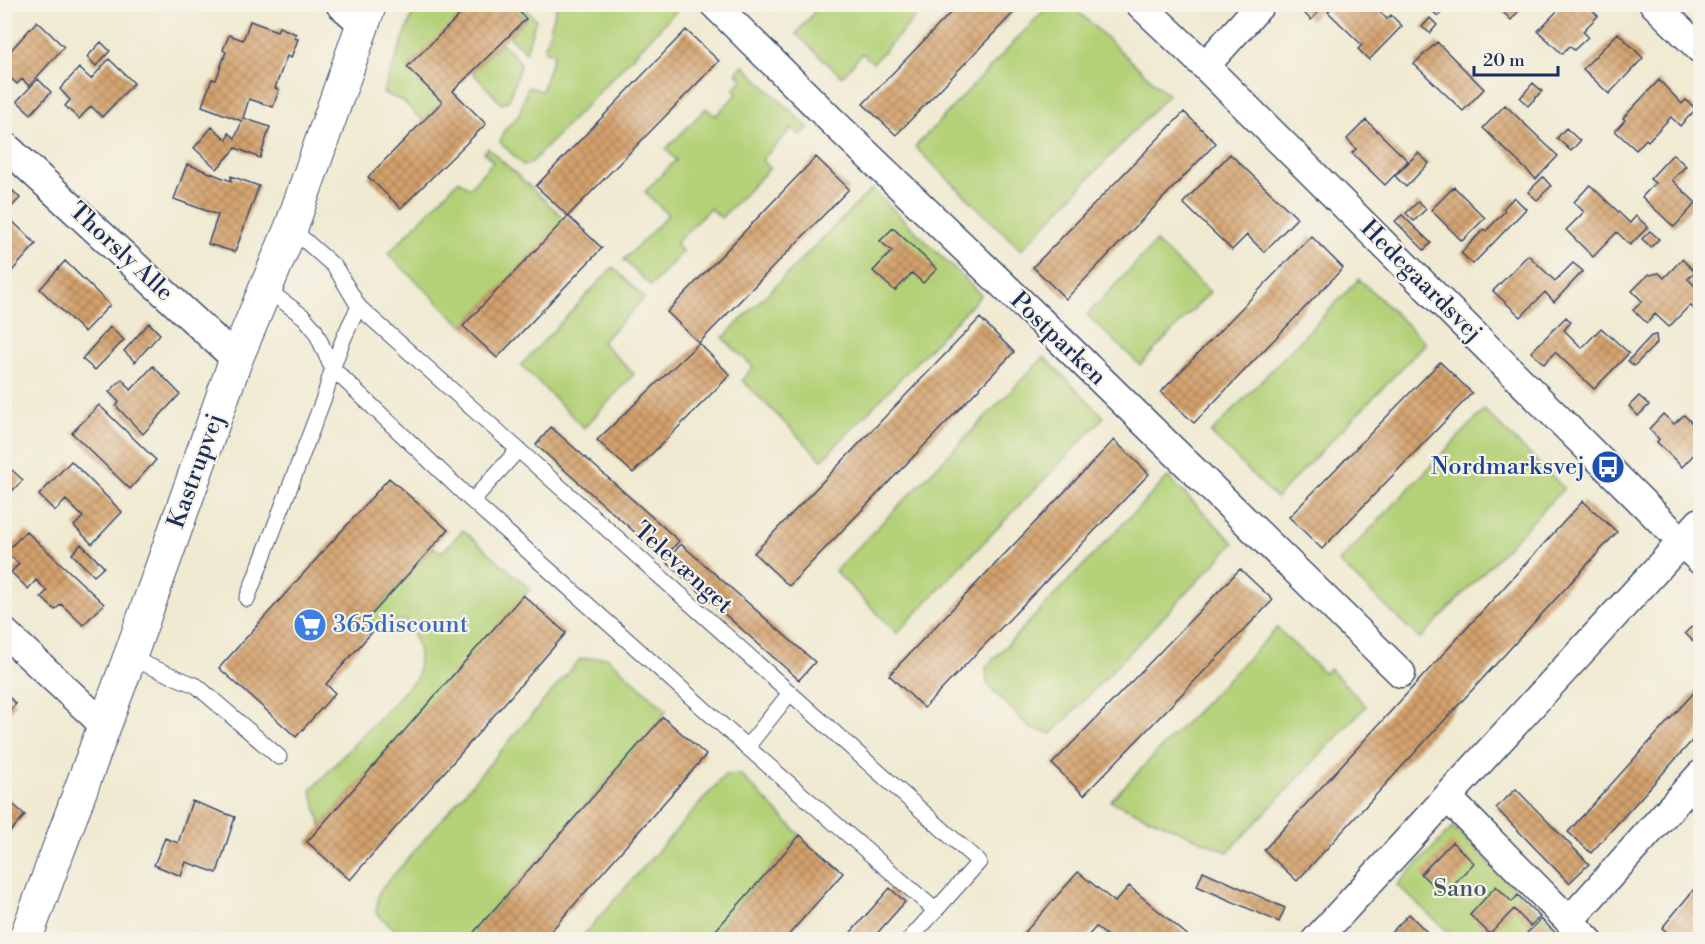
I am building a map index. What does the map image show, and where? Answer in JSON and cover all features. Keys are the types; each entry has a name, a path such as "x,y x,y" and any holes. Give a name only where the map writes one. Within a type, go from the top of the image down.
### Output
{"street":[{"name":"Postparken","path":"714,4 1401,673"},
{"name":"Hedegaardsvej","path":"1140,4 1694,541"},
{"path":"1204,66 1261,4"},
{"path":"1654,4 1701,49"},
{"name":"Kastrupvej","path":"25,939 130,658 236,359 291,228 358,11"},
{"name":"Thorsly Alle","path":"4,145 236,359"},
{"path":"1316,939 1447,797 1694,541"},
{"path":"4,632 104,725"},
{"path":"1447,797 1578,930 1701,775"}],"lane":[{"name":"Televænget","path":"291,228 335,267 359,307 979,862 909,939"},
{"path":"265,288 304,317 315,330 332,368 472,501 747,747 935,910"},
{"path":"247,599 325,395 347,328 359,307"},
{"path":"472,501 518,450"},
{"path":"130,658 197,686 279,758"},
{"path":"747,747 790,693"}],"green space":[{"path":"416,5 471,5 408,67 442,102 423,121 403,101 383,93"},
{"path":"521,5 536,19 526,52 509,36 526,19 514,7"},
{"path":"557,5 682,5 530,164 523,165 500,142 503,132 519,115 528,87 542,91 554,54 544,50"},
{"path":"811,5 927,5 873,63 862,53 842,77 796,34 815,11"},
{"path":"1049,5 1071,5 1168,95 1021,250 915,147"},
{"path":"502,43 521,63 509,100 502,104 472,72"},
{"path":"743,65 808,128 800,135 792,128 762,160 770,168 721,218 710,208 675,244 683,252 651,286 624,260 668,215 645,192 676,160 666,149 706,108 715,116 737,94 734,89 743,79 736,73"},
{"path":"488,148 566,220 463,326 388,254 459,180 469,188 493,162 484,152"},
{"path":"872,189 981,295 822,460 742,380 753,367 723,338"},
{"path":"1156,242 1210,292 1140,365 1087,315"},
{"path":"613,267 644,298 602,342 634,374 584,428 521,365"},
{"path":"1359,279 1426,343 1276,498 1211,433"},
{"path":"1044,357 1104,417 897,633 835,571"},
{"path":"1484,410 1564,488 1420,639 1339,562"},
{"path":"1168,477 1234,543 1052,734 1030,728 987,684 986,667"},
{"path":"463,530 530,589 321,826 311,790 416,679 418,670 418,648 405,620 364,623 433,547 442,552"},
{"path":"1277,628 1324,673 1330,669 1366,706 1228,852 1110,801"},
{"path":"607,657 666,710 663,717 468,939 406,939 376,913 379,892 580,659"},
{"path":"740,774 800,835 708,939 579,940 725,775"},
{"name":"Sano","path":"1453,827 1566,939 1456,939 1397,885"}],"building":[{"path":"471,4 512,4 526,19 453,91 486,124 401,208 368,177 442,102 407,67"},
{"path":"959,4 1022,4 896,135 863,104"},
{"path":"1295,4 1321,4 1323,7 1311,20"},
{"path":"1335,4 1372,4 1387,19 1391,15 1402,26 1369,60 1358,49 1362,45 1328,12"},
{"path":"1495,4 1525,4 1511,20"},
{"path":"1552,4 1586,4 1598,16 1583,31 1588,37 1574,50 1569,46 1562,54 1538,31 1558,10"},
{"path":"1436,5 1449,5 1438,16 1431,10"},
{"path":"1430,18 1437,25 1430,33 1422,27"},
{"path":"37,21 64,47 29,86 22,79 17,84 4,72 9,66 4,62 4,58"},
{"path":"250,21 277,31 279,27 296,34 294,38 298,39 291,58 287,56 275,88 279,90 273,107 249,99 243,118 270,127 260,158 236,148 217,169 194,148 212,127 227,140 229,133 235,138 242,121 202,106 212,79 216,80 226,52 223,50 229,35 243,40"},
{"path":"686,30 719,61 568,216 536,186"},
{"path":"1618,33 1643,58 1609,94 1583,69"},
{"path":"101,42 110,51 96,66 87,57"},
{"path":"1437,42 1484,89 1463,111 1414,64"},
{"path":"109,59 134,83 102,117 91,106 79,119 65,106 70,100 60,89 79,68 91,79"},
{"path":"38,79 51,92 31,114 17,101"},
{"path":"1659,80 1682,104 1686,100 1696,109 1680,126 1671,117 1636,150 1615,131 1625,120 1623,118"},
{"path":"1533,83 1542,91 1528,106 1520,98"},
{"path":"1505,105 1558,156 1536,179 1483,128"},
{"path":"1184,112 1216,143 1066,299 1033,267"},
{"path":"1366,120 1408,161 1385,185 1352,153 1356,149 1347,139"},
{"path":"1566,128 1580,141 1571,151 1557,138"},
{"path":"1418,153 1429,163 1406,187 1395,176"},
{"path":"1230,154 1297,218 1264,252 1247,235 1232,250 1183,203"},
{"path":"1673,154 1686,166 1672,180 1696,203 1674,227 1642,197 1655,183 1650,179"},
{"path":"816,157 849,189 699,343 667,312"},
{"path":"187,164 231,181 231,176 259,186 235,252 208,244 218,215 174,199"},
{"path":"1543,177 1551,186 1537,200 1528,192"},
{"path":"1590,185 1630,223 1636,216 1648,227 1630,245 1617,232 1593,257 1566,230 1584,212 1574,202"},
{"path":"8,186 20,198 4,215 4,190"},
{"path":"1454,187 1485,218 1462,241 1431,210"},
{"path":"1514,197 1526,209 1473,264 1461,253 1505,211 1503,209"},
{"path":"1418,202 1426,209 1414,221 1406,213"},
{"path":"1402,215 1431,243 1424,250 1395,221"},
{"path":"7,216 36,244 4,280 4,218"},
{"path":"568,216 602,248 497,358 463,326"},
{"path":"893,228 937,269 923,283 912,273 895,291 873,271 892,251 880,241"},
{"path":"1650,231 1659,239 1651,247 1642,239"},
{"path":"1311,236 1343,268 1194,423 1161,392"},
{"path":"1528,255 1555,281 1573,263 1583,271 1554,302 1545,292 1521,317 1493,291"},
{"path":"1682,259 1695,272 1688,279 1700,291 1700,315 1690,305 1669,327 1655,314 1647,323 1633,310 1642,301 1632,291 1649,274 1659,273 1664,278"},
{"path":"65,261 110,305 84,332 40,289"},
{"path":"1566,317 1571,322 1564,330 1582,348 1601,328 1629,353 1594,389 1555,352 1544,364 1531,352"},
{"path":"980,318 1014,352 789,586 754,553"},
{"path":"149,323 160,334 135,362 124,351"},
{"path":"110,327 124,340 95,370 82,359"},
{"path":"1656,335 1657,343 1634,366 1628,361 1651,336"},
{"path":"699,343 730,375 633,473 597,440"},
{"path":"1440,362 1472,393 1322,549 1289,517"},
{"path":"153,366 180,394 143,434 116,406 119,402 109,392 122,379 131,390"},
{"path":"1639,396 1649,405 1638,416 1629,406"},
{"path":"99,405 156,460 130,489 72,433"},
{"path":"1663,414 1674,424 1684,415 1700,431 1700,448 1682,467 1657,442 1659,439 1649,429"},
{"path":"551,427 679,541 664,558 536,445"},
{"path":"1114,440 1149,474 924,708 889,675"},
{"path":"71,461 122,512 92,544 74,526 83,517 66,500 55,511 39,495"},
{"path":"4,463 23,480 4,499"},
{"path":"389,478 448,530 364,623 373,631 326,684 335,693 296,737 219,668"},
{"path":"1583,501 1617,532 1297,881 1264,850"},
{"path":"26,531 104,604 83,625 61,604 55,610 41,597 47,591 36,580 28,589 11,572 19,564 6,552"},
{"path":"81,544 104,567 94,576 72,554"},
{"path":"681,544 815,662 799,680 666,562"},
{"path":"1240,569 1273,600 1084,795 1052,764"},
{"path":"523,595 566,633 350,880 307,842"},
{"path":"1700,619 1700,648 1685,633"},
{"path":"1700,686 1700,732 1591,853 1568,832"},
{"path":"4,692 16,704 4,717"},
{"path":"663,717 706,755 544,939 468,939"},
{"path":"1516,789 1589,864 1569,883 1496,808"},
{"path":"4,796 25,815 10,832 6,829 4,831"},
{"path":"192,801 235,817 217,873 186,862 181,876 154,865 165,838 178,843"},
{"path":"800,835 843,873 785,939 708,939"},
{"path":"1452,842 1474,863 1443,895 1421,874"},
{"path":"1203,871 1285,908 1279,922 1197,886"},
{"path":"1078,872 1115,902 1129,886 1192,939 1111,939 1096,927 1085,939 1019,939"},
{"path":"1700,882 1700,928 1691,939 1675,939 1662,928"},
{"path":"1496,886 1512,902 1518,895 1540,917 1530,926 1514,909 1490,934 1470,915"},
{"path":"890,888 905,902 872,939 845,939"},
{"path":"1409,914 1434,939 1385,939"},
{"path":"1541,919 1562,939 1525,939 1523,937"}],"place":[{"name":"Nordmarksvej","path":"1608,467"},
{"name":"365discount","path":"310,625"}]}
